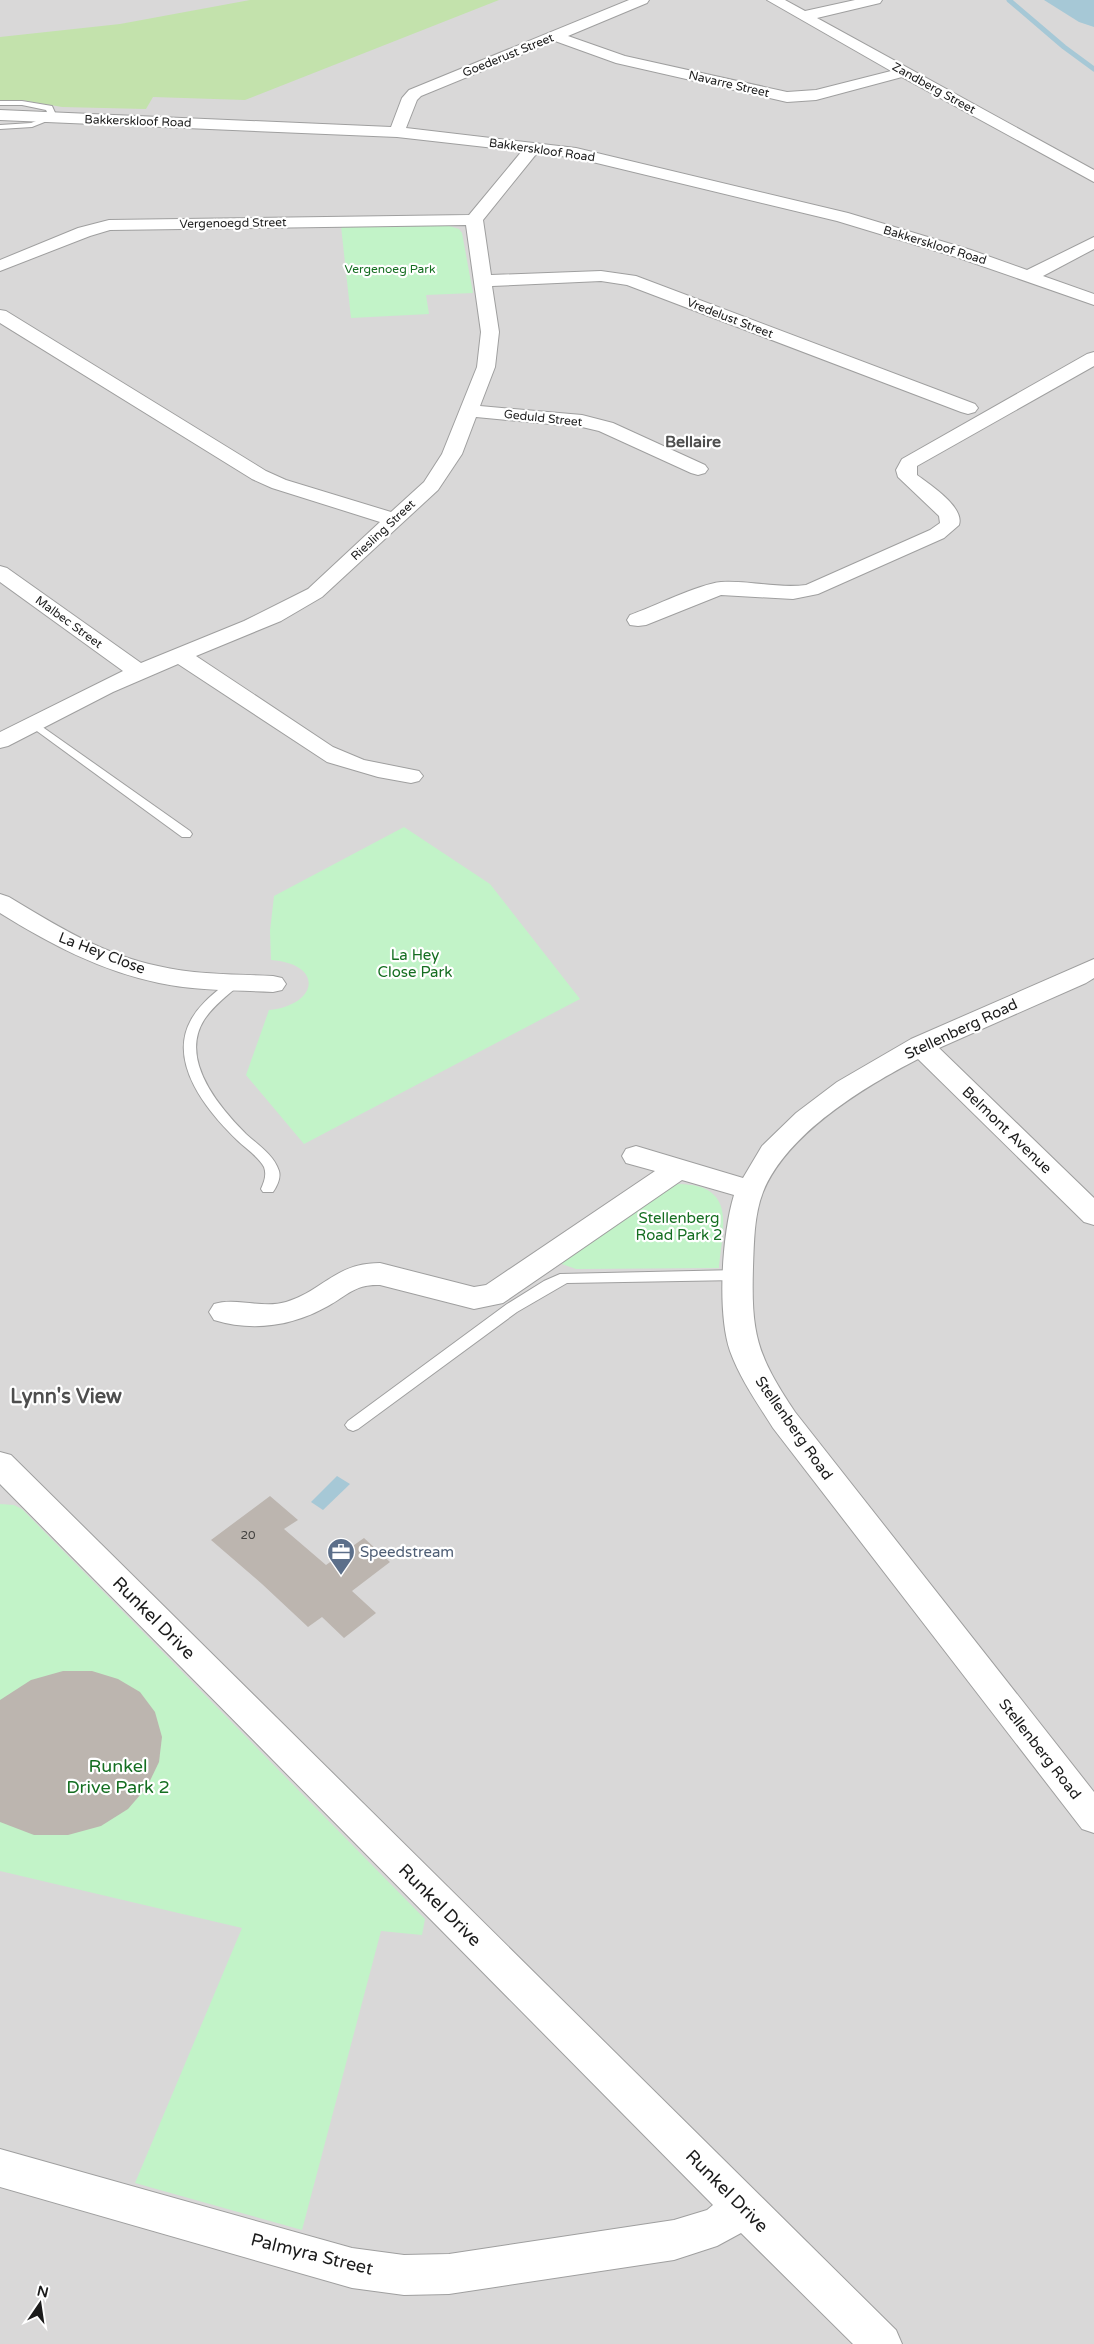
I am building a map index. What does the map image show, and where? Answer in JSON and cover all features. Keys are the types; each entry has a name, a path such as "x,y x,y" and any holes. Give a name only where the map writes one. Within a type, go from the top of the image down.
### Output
{"street":[{"name":"Goederust Street","path":"397,132 410,98 415,92 642,0"},
{"name":"Zandberg Street","path":"774,0 1094,177"},
{"path":"804,16 875,0"},
{"name":"Navarre Street","path":"555,36 621,60 787,97 816,95 905,72"},
{"name":"Bakkerskloof Road","path":"0,115 51,112 397,132 576,153 805,207 902,234 1029,276 1094,300"},
{"path":"474,220 534,147"},
{"name":"Vergenoegd Street","path":"0,266 84,232 109,225 474,220"},
{"name":"Riesling Street","path":"0,741 139,672 237,632 296,604 315,592 431,486 452,454 486,367 489,350 490,332 474,220"},
{"path":"1029,276 1094,242"},
{"name":"Vredelust Street","path":"483,281 594,276 630,280 968,408"},
{"path":"0,315 259,475 279,484 395,520"},
{"path":"638,620 718,589 735,588 792,593 811,590 937,534 947,527 950,521 950,514 908,477 906,470 909,463 1094,358"},
{"name":"Geduld Street","path":"468,411 582,421 624,435 698,469"},
{"name":"Malbec Street","path":"0,572 139,672"},
{"path":"180,655 344,762 367,769 411,776"},
{"name":"La Hey Close","path":"0,902 42,929 81,948 133,968 161,975 273,984"},
{"name":"Stellenberg Road","path":"1094,967 1077,977 920,1045 834,1097 799,1126 774,1151 750,1190 739,1246 738,1275 742,1340 754,1372 784,1420 1094,1818"},
{"name":"Belmont Avenue","path":"920,1045 1094,1215"},
{"path":"636,1156 750,1190"},
{"path":"224,1312 260,1317 274,1316 321,1297 349,1277 367,1273 380,1274 474,1298 493,1296 678,1168"},
{"name":"Runkel Drive","path":"0,1464 882,2344"},
{"name":"Palmyra Street","path":"0,2168 352,2268 404,2275 449,2274 674,2240 717,2226 744,2208"}],"lane":[{"path":"0,103 22,103 51,112"},
{"path":"0,127 32,125 51,112"},
{"path":"34,724 186,834"},
{"path":"235,982 194,1025 190,1038 190,1055 203,1089 218,1113 267,1161 272,1170 273,1178 268,1189"},
{"path":"353,1425 512,1308 549,1285 565,1278 738,1275"}],"shaded area":[{"path":"0,0 1094,0 1094,2344 0,2344"}],"green space":[{"path":"250,0 499,0 245,100 153,97 146,109 62,107 22,100 0,101 0,37 120,24"},
{"name":"Vergenoeg Park","path":"446,225 459,229 462,233 473,293 426,295 429,314 351,318 341,226"},
{"name":"La Hey Close Park","path":"404,827 490,884 580,999 304,1144 246,1075 269,1010 285,1007 298,1001 309,985 307,976 300,969 288,963 271,960 270,931 274,896"},
{"name":"Stellenberg Road Park 2","path":"668,1185 698,1186 710,1192 718,1200 722,1211 723,1224 719,1268 576,1269 556,1262"},
{"name":"Runkel Drive Park 2","path":"0,1504 14,1505 22,1509 425,1919 422,1935 381,1931 302,2230 135,2183 242,1928 0,1871"}],"water":[{"path":"1044,0 1094,0 1094,27 1079,22"},
{"path":"337,1476 350,1484 323,1510 311,1502"}],"building":[{"path":"270,1496 298,1520 284,1529 326,1565 364,1538 390,1562 352,1591 376,1613 344,1638 322,1617 308,1627 211,1540"},
{"path":"63,1671 92,1671 118,1679 140,1692 155,1712 162,1737 159,1762 147,1787 128,1809 101,1826 68,1835 34,1835 0,1822 0,1700 31,1680"}],"waterway":[{"path":"1009,0 1064,47 1094,69"}],"place":[{"name":"Speedstream","path":"341,1576"}],"district":[{"name":"Bellaire","path":"693,442"},
{"name":"Lynn's View","path":"66,1397"}]}
